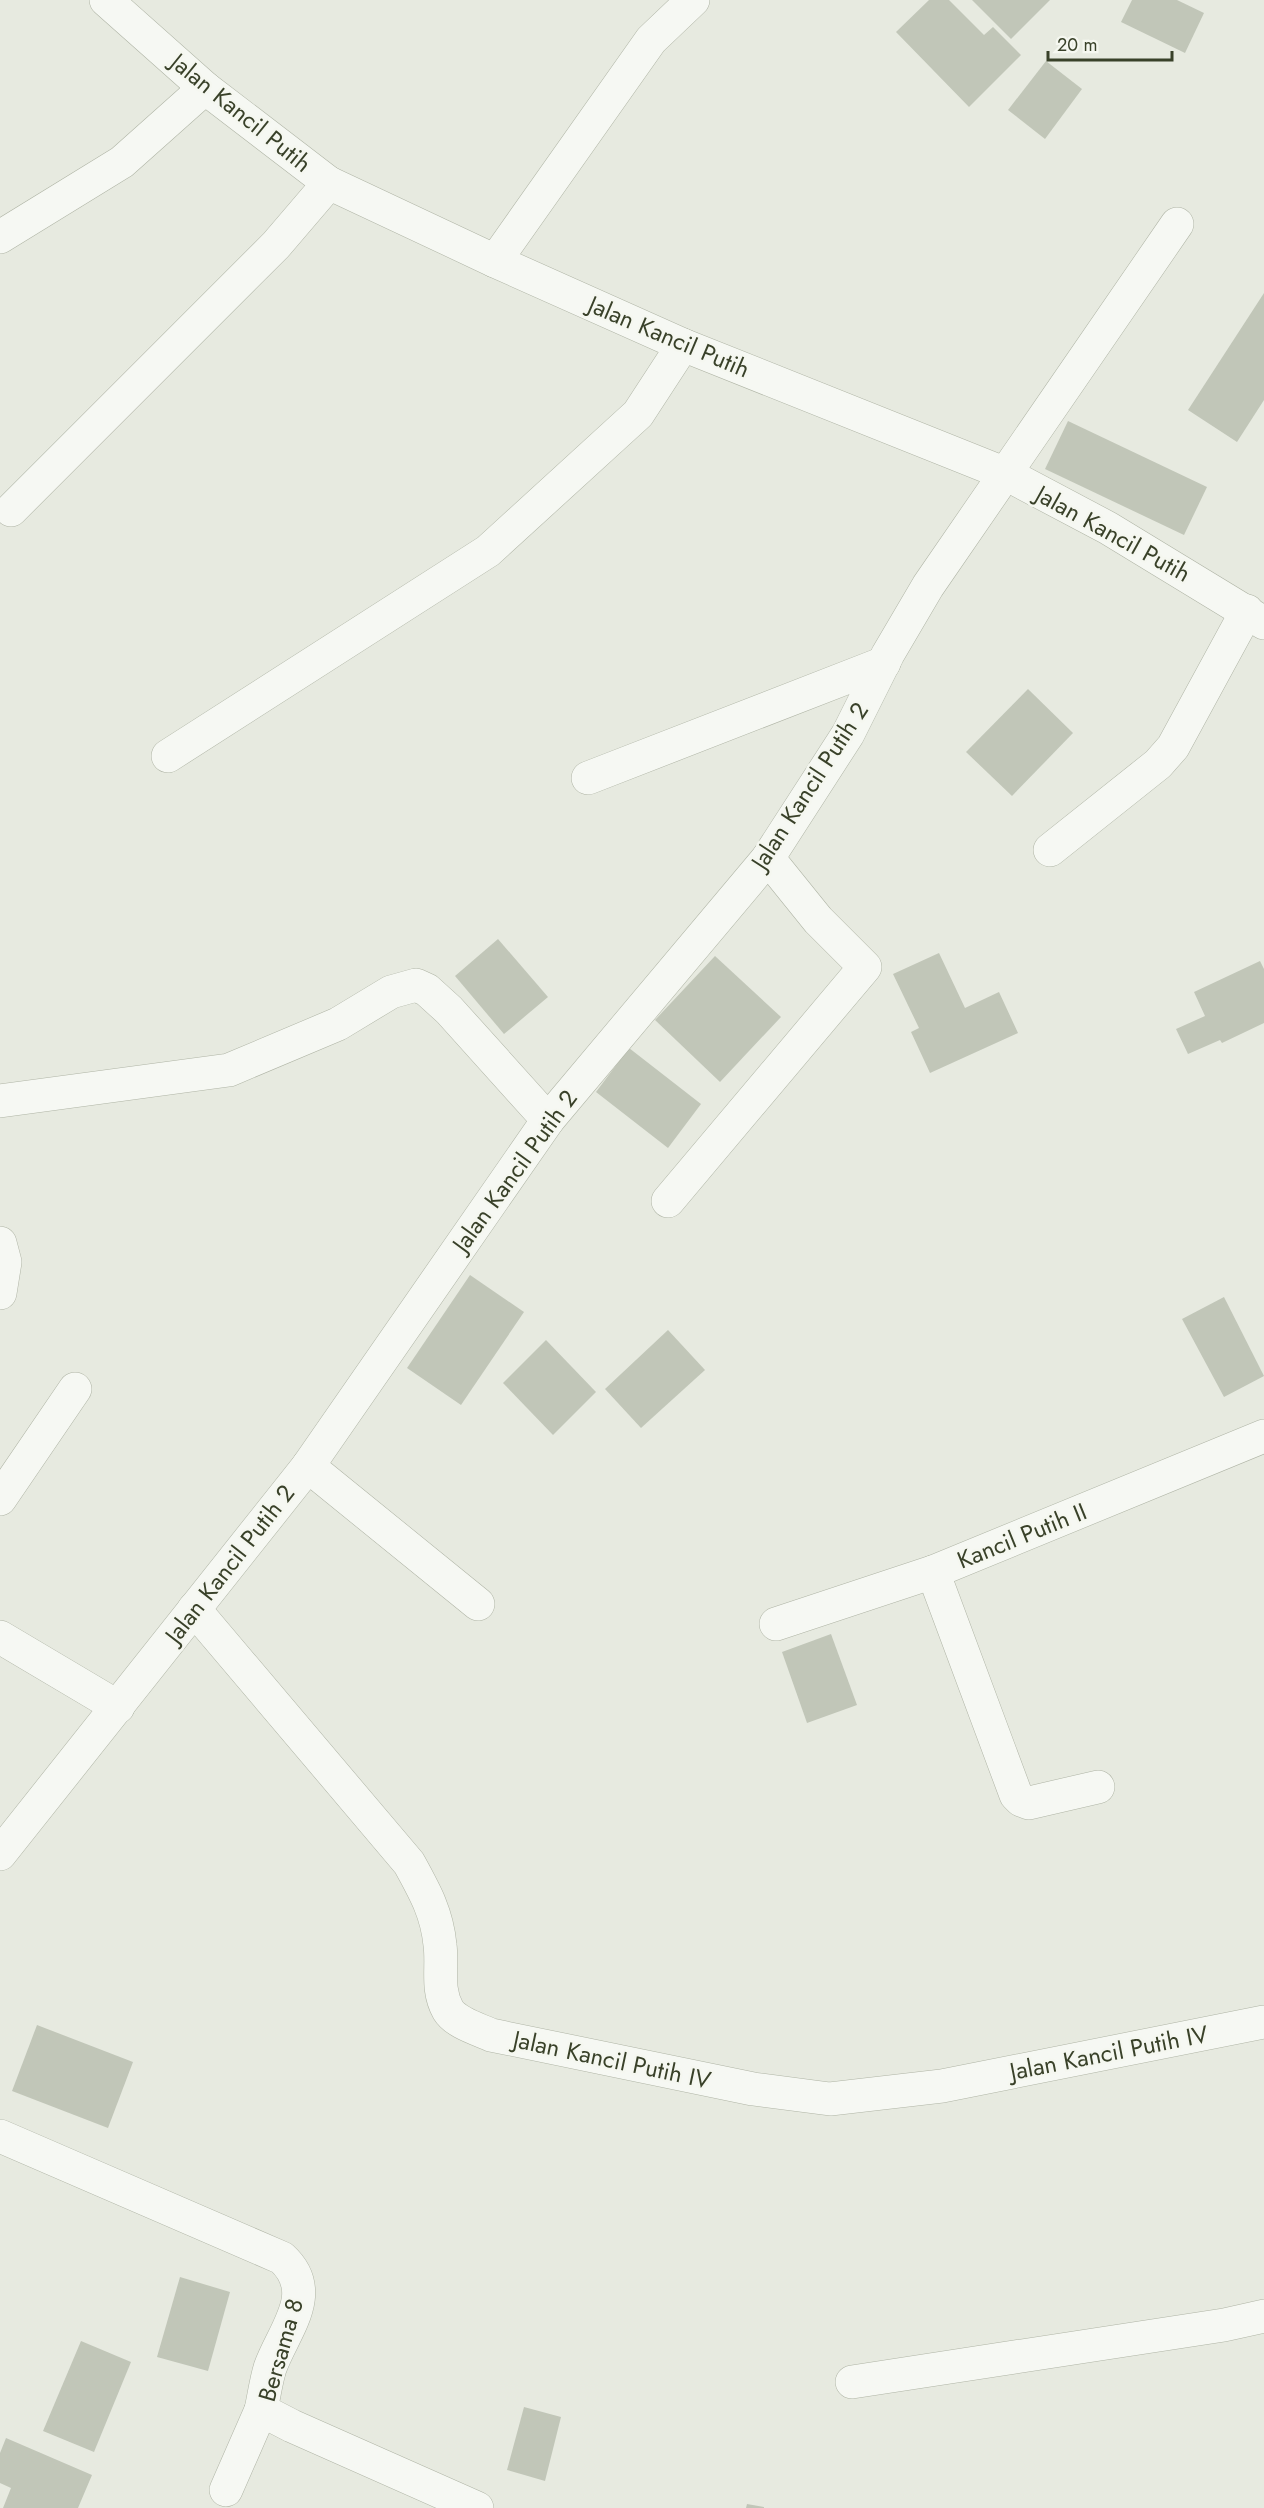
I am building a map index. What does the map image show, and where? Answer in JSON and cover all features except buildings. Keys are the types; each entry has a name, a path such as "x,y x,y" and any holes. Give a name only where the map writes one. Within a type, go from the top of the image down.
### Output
{"street":[{"path":"495,261 651,40 693,0"},
{"name":"Jalan Kancil Putih","path":"112,2 205,88 329,183 495,261 683,345 1006,474 1108,528 1256,617"},
{"path":"0,237 122,162 205,88"},
{"path":"11,510 276,245 329,183"},
{"name":"Jalan Kancil Putih 2","path":"0,1854 308,1466 548,1120 768,858 848,734 884,663 928,586 1177,224"},
{"path":"168,756 488,551 638,414 683,345"},
{"path":"1050,850 1158,764 1173,747 1256,617"},
{"path":"588,778 884,663"},
{"path":"668,1201 865,967 818,920 768,858"},
{"path":"0,1101 229,1070 338,1024 391,992 416,984 427,990 449,1010 548,1120"},
{"path":"0,1243 5,1262 0,1293"},
{"path":"0,1499 75,1389"},
{"name":"Kancil Putih II","path":"776,1624 933,1572 1264,1436"},
{"path":"308,1466 478,1604"},
{"path":"933,1572 1016,1795 1029,1803 1098,1787"},
{"name":"Jalan Kancil Putih IV","path":"194,1610 410,1863 433,1906 441,1947 439,1979 448,2011 464,2024 491,2035 753,2089 830,2099 942,2086 1264,2022"},
{"path":"0,1637 118,1707"},
{"name":"Bersama 8","path":"0,2136 282,2258 292,2267 299,2285 298,2309 270,2369 261,2409 303,2431 477,2508"},
{"path":"852,2382 1224,2325 1264,2316"},
{"path":"226,2490 261,2409"}]}
